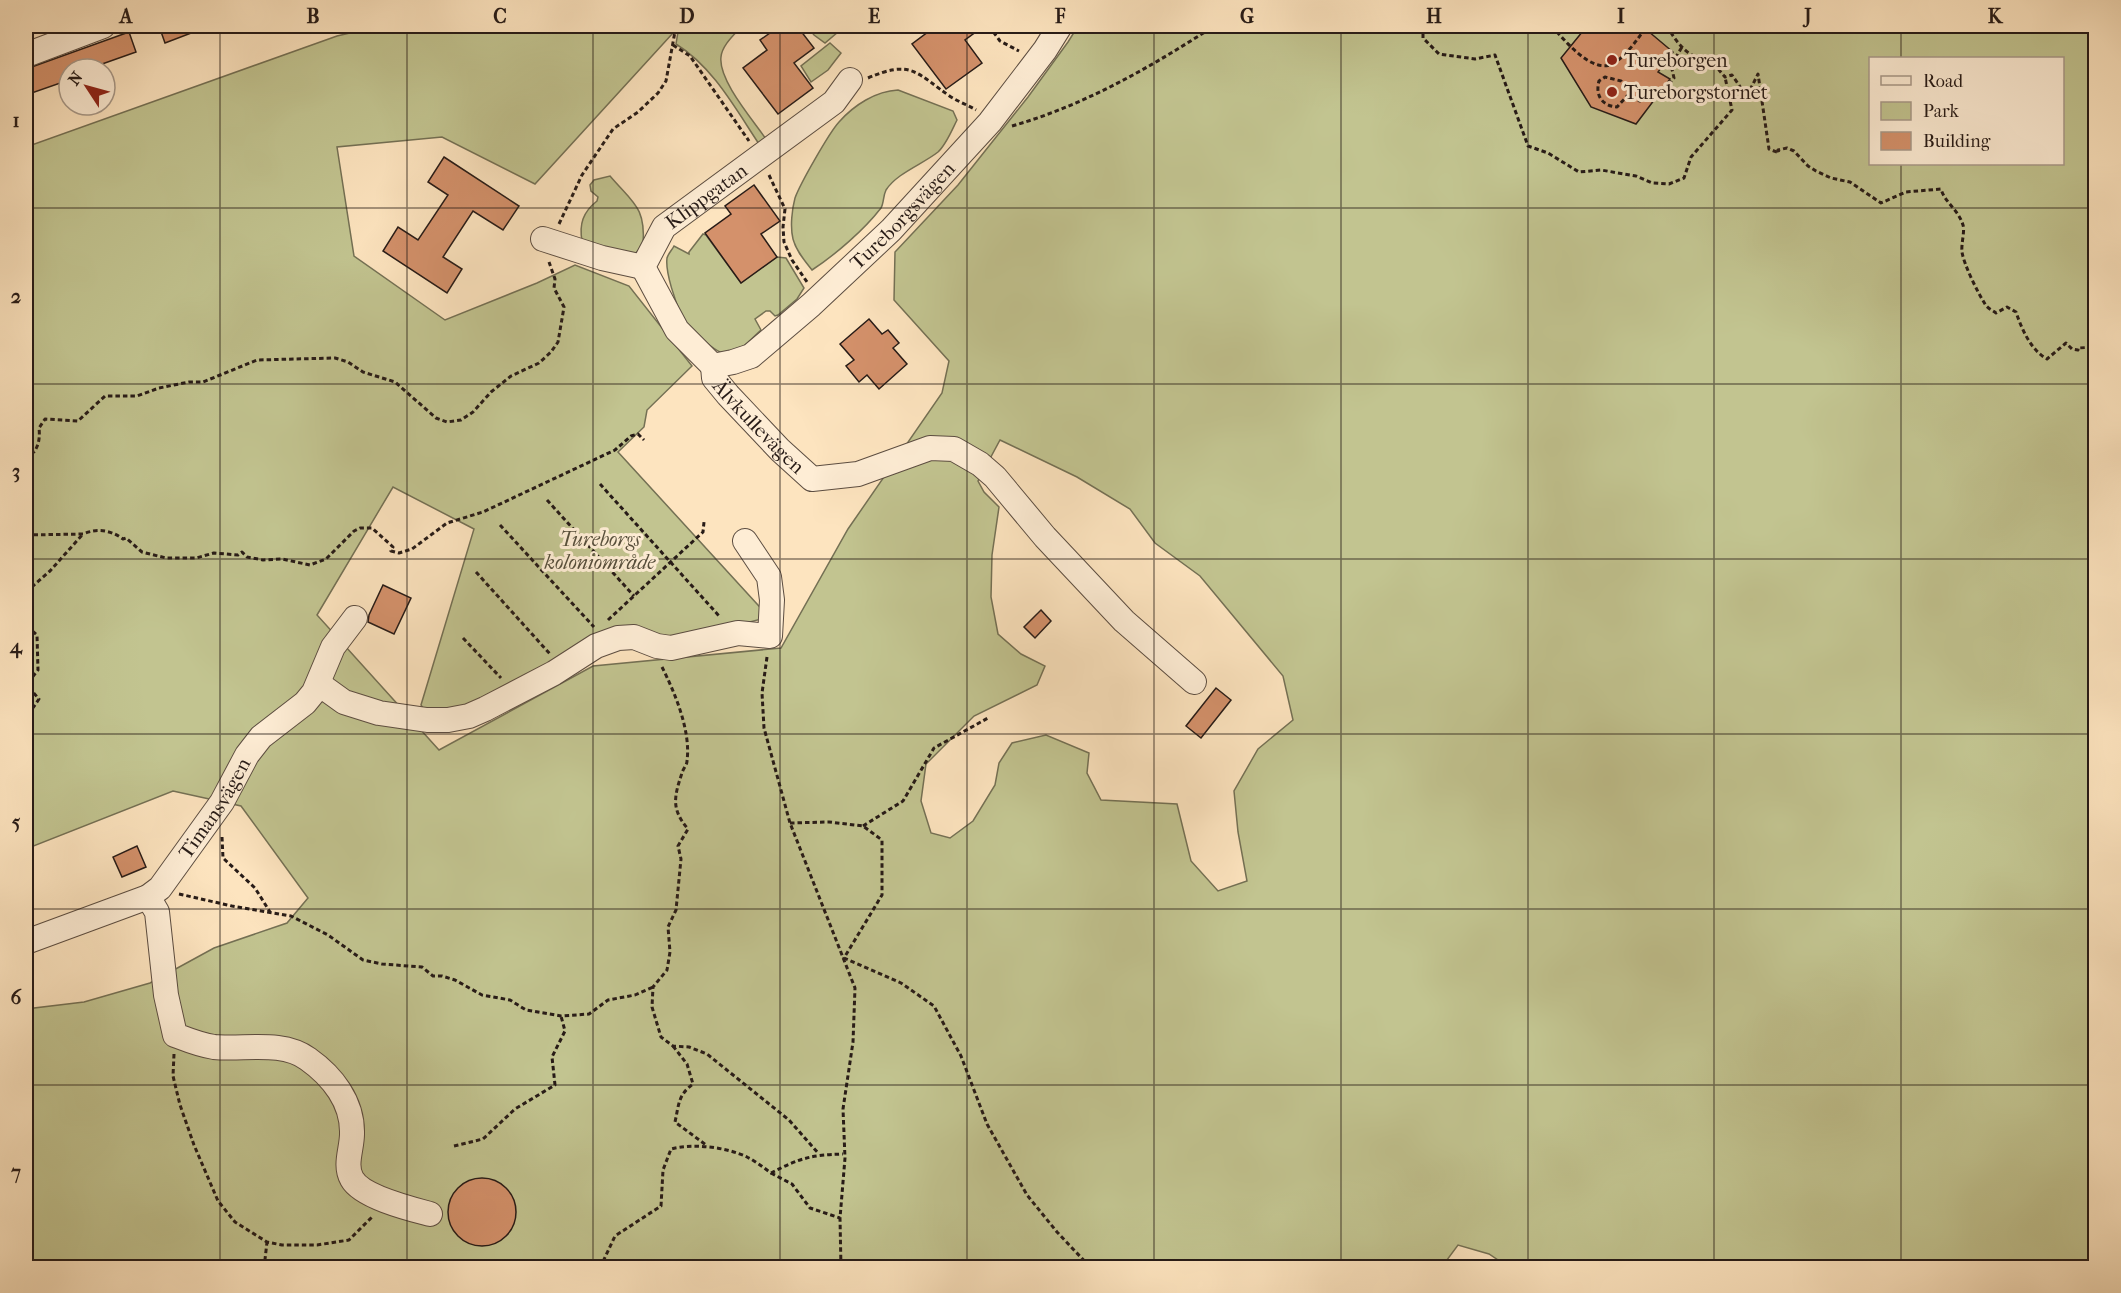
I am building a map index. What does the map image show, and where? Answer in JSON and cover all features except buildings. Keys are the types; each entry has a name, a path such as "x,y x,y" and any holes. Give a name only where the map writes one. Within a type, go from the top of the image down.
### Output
{"street":[{"path":"26,55 104,26"},
{"name":"Tureborgsvägen","path":"712,366 751,356 811,305 891,230 985,117 1045,50 1060,26"},
{"name":"Klippgatan","path":"643,267 664,227 834,102 857,80"},
{"path":"543,239 602,258 643,267 677,330 712,366"},
{"name":"Älvkullevägen","path":"712,366 714,378 728,396 780,450 812,479 858,474 930,448 954,449 980,464 995,477 1045,537 1124,621 1194,682"},
{"path":"319,684 344,702 379,713 427,720 448,720 477,712 554,673 596,646 618,638 634,637 657,646 671,648 738,633 770,636 772,600 769,577 745,541"},
{"name":"Timansvägen","path":"156,890 212,816 247,755 261,737 305,703 319,684 333,647 355,618"},
{"path":"26,942 156,890 166,994 175,1035 214,1047 292,1050 306,1057 329,1076 342,1093 352,1133 348,1165 352,1180 369,1193 387,1202 430,1214"}],"path":[{"path":"26,457 36,448 40,437 39,428 45,419 78,421 105,396 137,396 159,388 189,382 203,382 257,360 335,358 348,362 363,372 394,382 436,418 447,422 461,420 485,401 490,392 511,376 538,363 551,352 558,342 564,307 554,288 555,279 543,239 561,222 582,175 613,129 658,93 666,81 676,26"},
{"path":"739,26 743,30"},
{"path":"989,26 1000,41 1024,54"},
{"path":"857,80 892,69 908,69 921,74 953,99 967,104 985,117 1008,127 1042,117 1122,82 1214,26"},
{"path":"1423,26 1423,38 1438,54 1475,59 1495,55 1528,146 1548,153 1579,172 1601,170 1636,176 1652,183 1669,184 1684,178 1691,157 1732,111 1725,77 1719,70 1723,59 1708,60 1695,56 1682,47 1666,26"},
{"path":"1552,26 1578,52 1597,65 1605,66 1614,63 1623,55 1647,26"},
{"path":"673,45 690,56 760,157 785,209 784,242 792,260 811,288"},
{"path":"1629,94 1617,107 1607,105 1599,96 1597,89 1599,81 1605,77 1620,81 1634,99 1641,100 1651,95 1660,95 1674,78 1671,65 1682,47"},
{"path":"1725,77 1732,75 1741,88 1749,92 1758,74 1769,149 1779,153 1778,150 1787,148 1794,151 1816,171 1831,178 1850,182 1881,203 1906,192 1941,189 1959,215 1964,228 1961,237 1963,258 1986,306 1996,313 2007,307 2016,312 2022,328 2037,353 2047,359 2066,343 2072,349 2078,350 2084,346 2096,347"},
{"path":"26,592 50,571 83,534 91,530 112,531 123,539 126,538 142,552 166,558 196,558 214,554 238,555 242,552 247,557 262,560 282,559 310,565 326,559 354,531 360,528 372,528 393,547 391,551 399,554 412,549 447,523 483,512 615,450 631,436 638,434 644,440"},
{"path":"600,483 720,617"},
{"path":"547,500 634,596"},
{"path":"604,624 703,532 704,522"},
{"path":"500,525 597,631"},
{"path":"26,535 83,534"},
{"path":"476,572 552,655 542,660"},
{"path":"26,630 30,629 37,635 38,670 30,680 32,691 39,699 26,717"},
{"path":"770,636 762,693 764,728 790,823 855,988 853,1042 843,1109 843,1154 845,1158 840,1218 841,1268"},
{"path":"463,639 502,679"},
{"path":"156,890 291,916 328,935 363,960 422,967 433,976 455,980 482,995 510,1000 526,1010 561,1016 589,1014 608,1000 635,995 653,987 667,970 670,952 668,927 676,910 681,859 678,846 688,829 682,821 674,798 682,770 688,763 686,740 675,692 659,663"},
{"path":"863,826 903,801 934,748 988,718"},
{"path":"212,816 223,826 223,858 255,888 270,912"},
{"path":"790,823 829,822 863,826 882,840 882,895 844,958"},
{"path":"844,958 901,983 934,1006 961,1056 987,1124 1027,1195 1057,1232 1091,1268"},
{"path":"653,987 652,1007 661,1037 673,1046 687,1064 693,1084 684,1091 680,1098 675,1122 707,1146"},
{"path":"454,1146 483,1139 514,1109 555,1085 552,1057 565,1031 561,1016"},
{"path":"175,1035 173,1076 180,1105 203,1168 218,1201 235,1222 267,1242 282,1245 317,1245 349,1240 387,1202"},
{"path":"673,1046 689,1047 707,1054 789,1120 819,1154"},
{"path":"600,1268 615,1236 661,1206 663,1170 671,1149 682,1146 707,1146 746,1156 792,1184 810,1208 840,1218"},
{"path":"771,1173 798,1159 819,1154 843,1154"},
{"path":"264,1268 267,1242"}],"green space":[{"name":"Tureborgs koloniområde","path":"380,26 658,26 673,33 535,184 442,137 337,147 354,256 445,320 575,265 629,286 692,366 647,410 644,427 618,452 769,617 674,642 621,626 432,723 421,705 474,529 393,487 317,615 439,750 593,666 781,648 848,529 942,393 949,361 894,300 895,252 958,185 1028,97 1078,26 2095,26 2095,1267 1510,1268 1489,1254 1458,1245 1441,1268 316,1268 297,1263 295,1268 26,1267 26,1009 84,1002 150,983 214,948 287,923 308,898 241,806 173,791 26,849 26,147 110,117 117,117 117,115 337,36","holes":["1000,440 1077,477 1130,509 1155,543 1200,576 1283,676 1293,720 1258,749 1234,791 1238,832 1247,881 1218,891 1191,861 1177,804 1101,800 1087,773 1089,753 1046,735 1012,743 999,763 995,785 973,821 950,838 931,833 921,801 926,764 974,716 1037,685 1045,666 1021,654 998,634 991,597 992,555 999,507 984,492 978,481"]},
{"path":"679,26 742,26 724,48 721,57 722,66 730,88 766,139 759,144 712,76 689,53 676,44"},
{"path":"807,26 845,26 825,43"},
{"path":"830,43 841,53 828,70 811,82 801,66"},
{"path":"898,90 953,111 957,120 949,137 938,152 891,184 885,192 881,208 866,225 849,242 812,270 798,252 792,234 792,213 798,191 839,122 858,105 874,96"},
{"path":"610,176 636,206 640,214 643,245 634,255 582,241 583,219 598,197 591,191 590,185 594,180"},
{"path":"703,234 741,283 777,257 786,258 804,288 797,299 778,315 775,316 770,311 766,311 755,319 761,330 745,345 732,353 727,354 716,350 690,327 682,317 669,280 667,258 674,246 689,254"}],"place":[{"name":"Tureborgen","path":"1612,60"},
{"name":"Tureborgstornet","path":"1612,92"}]}
